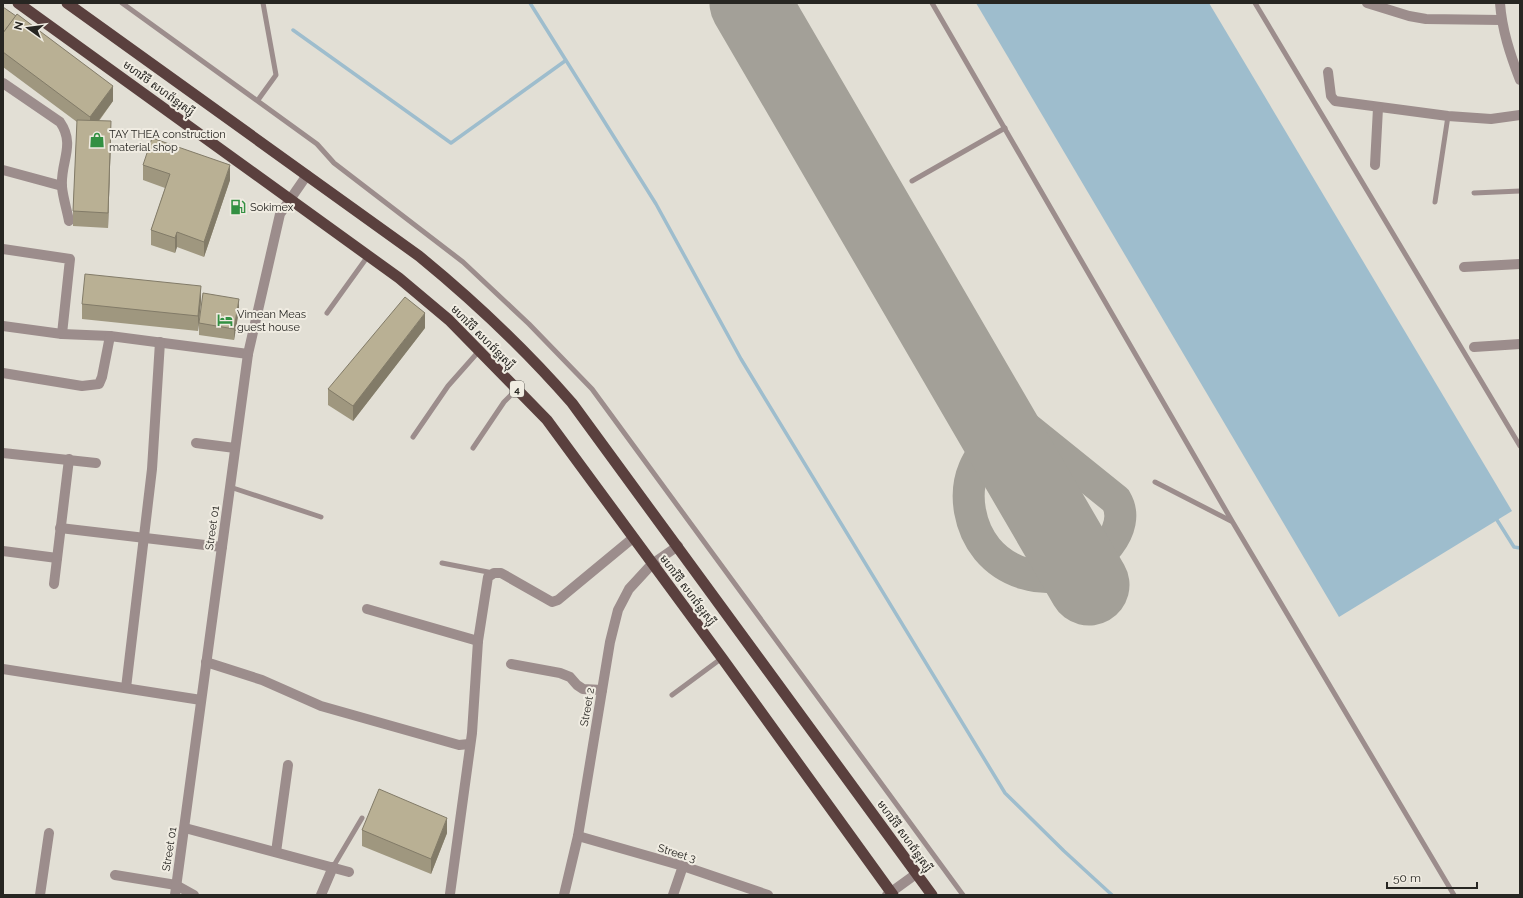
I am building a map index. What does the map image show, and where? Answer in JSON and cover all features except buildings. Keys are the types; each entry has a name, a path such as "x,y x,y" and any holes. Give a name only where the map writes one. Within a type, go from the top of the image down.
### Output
{"highway":[{"name":"មហាវិថី សហព័ន្ធរុស្ស៊ី","path":"18,3 369,255 422,296 518,389 547,420 722,658 890,894"},
{"name":"មហាវិថី សហព័ន្ធរុស្ស៊ី","path":"67,3 387,232 445,277 501,328 541,368 572,402 932,895"}],"street":[{"path":"1367,3 1409,16 1426,19 1501,20"},
{"path":"1500,3 1501,20 1509,52 1520,80"},
{"path":"1328,72 1333,100 1378,108 1491,120 1520,115"},
{"path":"3,83 60,122 66,131 68,141 62,186 69,221"},
{"path":"1375,165 1378,108"},
{"path":"3,170 62,186"},
{"name":"Street 01","path":"175,890 185,828 248,354 280,214 307,175"},
{"path":"3,249 70,259 62,334"},
{"path":"1464,267 1520,264"},
{"path":"3,326 62,334 110,336 248,354"},
{"path":"3,373 82,386 99,384 102,377 110,336"},
{"path":"126,688 154,444 160,342"},
{"path":"1474,347 1520,344"},
{"path":"196,443 235,448"},
{"path":"3,452 96,462"},
{"path":"54,584 69,460"},
{"path":"60,528 222,547"},
{"path":"450,894 469,744 472,733 478,641 488,577 494,573 501,573 552,602 558,600 633,538"},
{"name":"Street 2","path":"564,895 578,836 602,690 618,610 628,589 652,564 678,546"},
{"path":"3,551 57,558"},
{"path":"367,609 478,641"},
{"path":"206,662 262,680 321,706 459,745 469,744"},
{"path":"511,664 560,672 570,677 577,685 583,688 602,690"},
{"path":"3,669 201,700"},
{"path":"276,852 288,765"},
{"path":"185,828 349,872"},
{"path":"40,895 49,833"},
{"name":"Street 3","path":"578,836 683,866 768,895"},
{"path":"673,895 683,866"},
{"path":"321,895 333,867"},
{"path":"890,894 916,874"},
{"path":"115,875 194,895"}],"lane":[{"path":"122,3 317,144 334,163 463,262 529,324 592,389 963,895"},
{"path":"258,100 276,75 263,3"},
{"path":"932,3 1232,521 1454,895"},
{"path":"1255,3 1520,446"},
{"path":"1435,202 1448,116"},
{"path":"912,181 1005,128"},
{"path":"1474,193 1520,191"},
{"path":"327,313 369,255"},
{"path":"413,437 448,386 479,350"},
{"path":"474,448 504,402 518,389"},
{"path":"1154,482 1232,521"},
{"path":"230,487 321,518"},
{"path":"442,563 494,573"},
{"path":"672,695 722,658"},
{"path":"333,867 362,818"}],"water":[{"path":"976,3 1209,3 1512,511 1339,617"}],"waterway":[{"path":"530,3 656,204 741,359 1005,793 1064,851 1112,895"},
{"path":"293,30 451,143 565,61"},
{"path":"1497,520 1514,547 1520,548"}],"taxiway":[{"path":"968,377 1013,417 1116,500 1120,511 1120,523 1116,534 1100,554 1080,569 1059,576 1048,577 1025,574 1004,564 995,557 981,541 976,531 970,511 969,500 971,479 986,441 984,422 975,390"}],"runway":[{"path":"750,3 1089,585"}],"place":[{"name":"TAY THEA construction material shop","path":"97,140"},
{"name":"Sokimex","path":"238,207"},
{"name":"Vimean Meas guest house","path":"225,320"}]}
